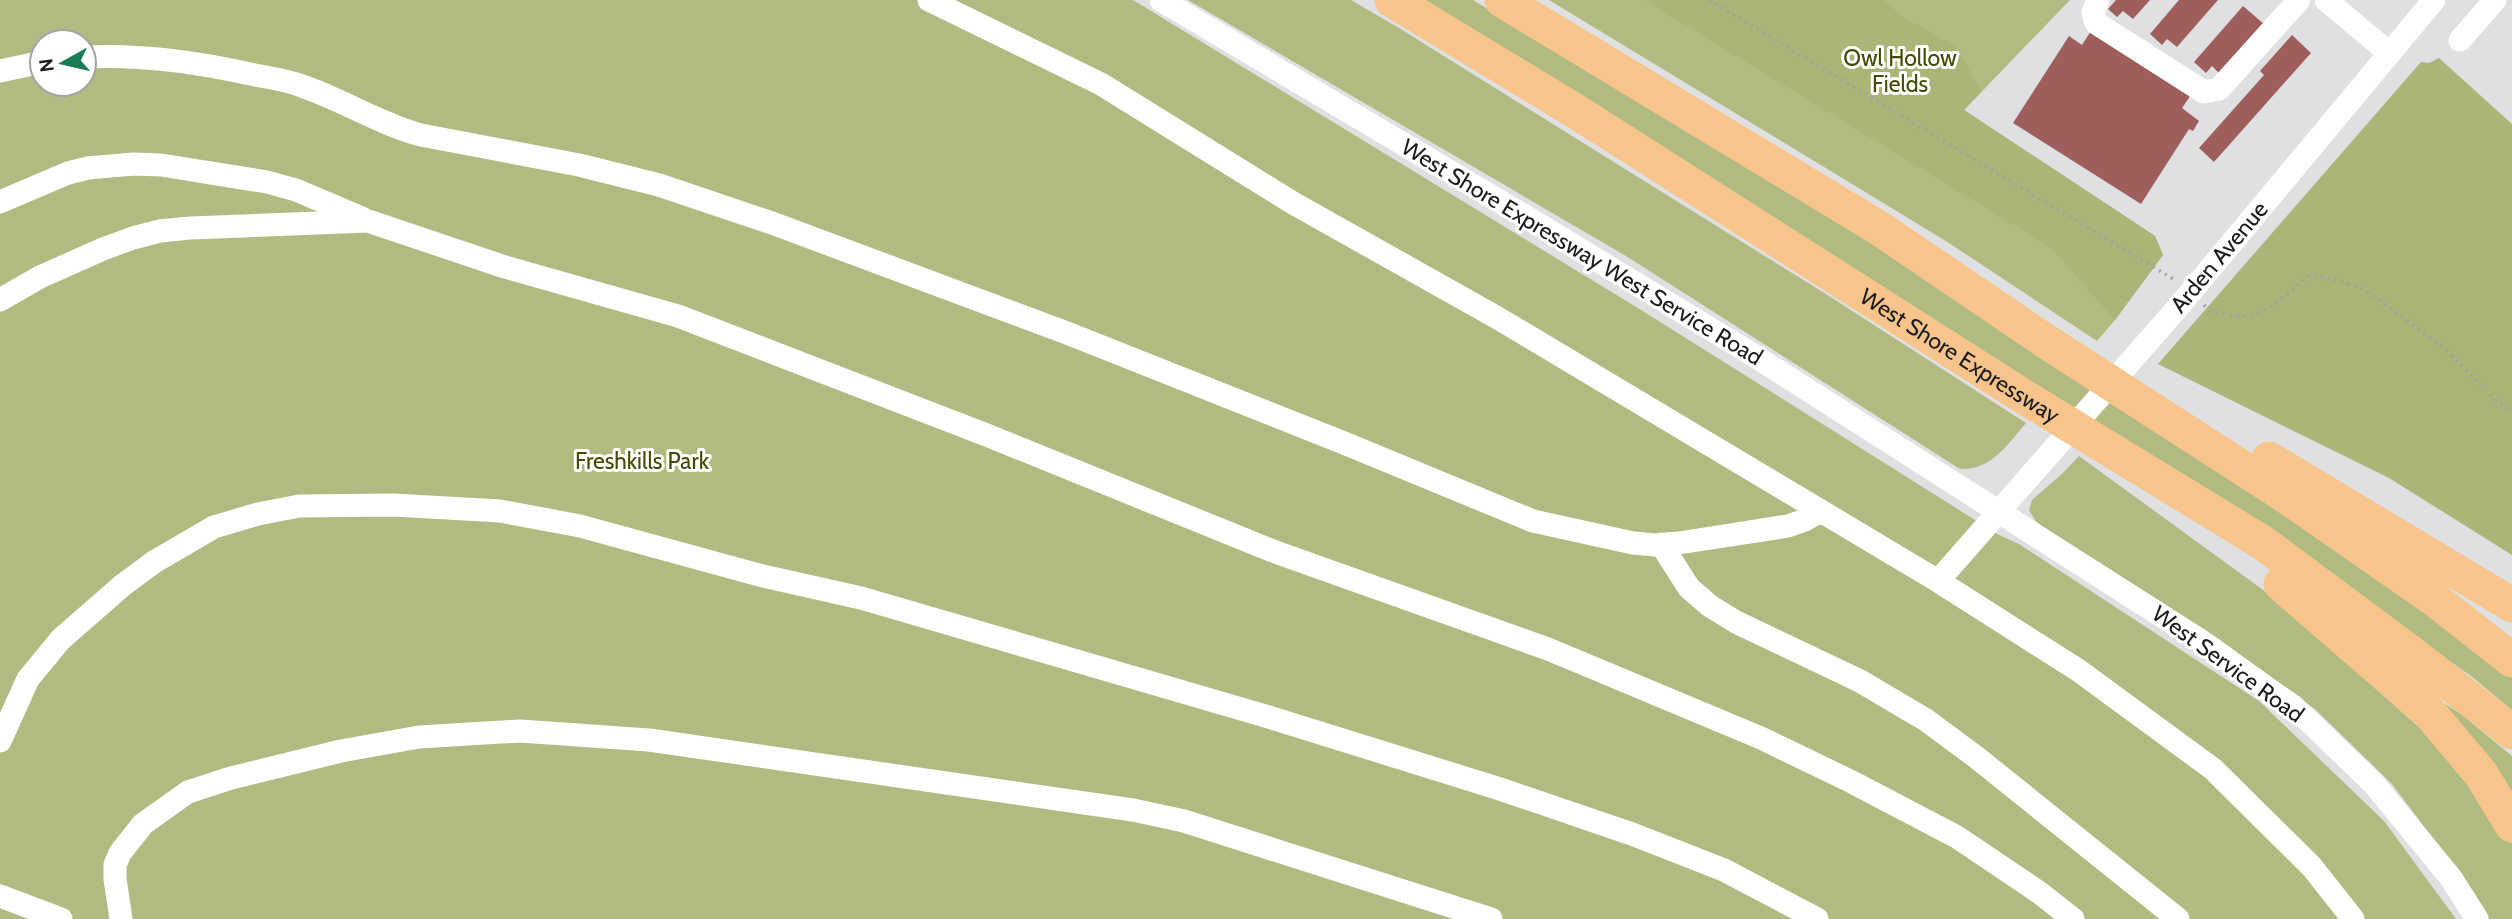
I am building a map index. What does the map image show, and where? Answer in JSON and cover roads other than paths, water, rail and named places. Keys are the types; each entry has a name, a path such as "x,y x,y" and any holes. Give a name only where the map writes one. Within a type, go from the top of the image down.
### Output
{"highway":[{"name":"West Shore Expressway","path":"1392,0 1592,122 2021,395 2263,543 2512,732"},
{"path":"1502,0 2512,605"},
{"path":"1879,228 2044,340 2283,494 2433,598 2512,660"},
{"path":"2021,395 2186,509 2303,601 2428,711 2481,774 2512,825"}],"street":[{"path":"929,0 1101,84 1293,203 1496,317 1938,581 2078,670 2213,769 2312,867 2353,919"},
{"name":"West Shore Expressway West Service Road","path":"1161,0 1534,221 1999,510"},
{"path":"2098,0 2093,13 2096,23 2204,92 2219,89 2299,0"},
{"path":"2326,0 2389,53"},
{"name":"Arden Avenue","path":"1938,581 2186,297 2434,0"},
{"path":"2460,40 2495,0"},
{"path":"98,56 173,59 223,67 299,85 421,135 579,164 659,185 772,223 1068,333 1534,522 1633,543 1661,544 1788,526 1820,511"},
{"path":"0,72 28,65"},
{"path":"0,202 68,173 88,168 133,164 161,165 267,182 296,190 368,221 505,267 678,316 984,434 1273,551 1548,649 1761,738 1957,837 2074,919"},
{"path":"0,299 40,277 103,249 160,231 368,221"},
{"path":"0,741 28,679 61,639 122,585 154,562 214,527 299,506 394,505 500,511 580,526 759,575 861,598 1272,718 1500,789 1644,838 1724,870 1817,919"},
{"name":"West Service Road","path":"1999,510 2198,639 2294,707 2374,784 2451,877 2477,919"},
{"path":"1661,544 1689,588 1710,606 1736,622 1860,681 1926,720 2178,919"},
{"path":"121,919 115,879 115,864 120,853 143,824 188,792 231,778 381,743 451,734 520,731 649,740 1133,810 1184,821 1491,919"},
{"path":"0,896 61,919"}],"park label":[{"name":"Owl Hollow Fields","path":"1900,71"},
{"name":"Freshkills Park","path":"642,461"}]}
